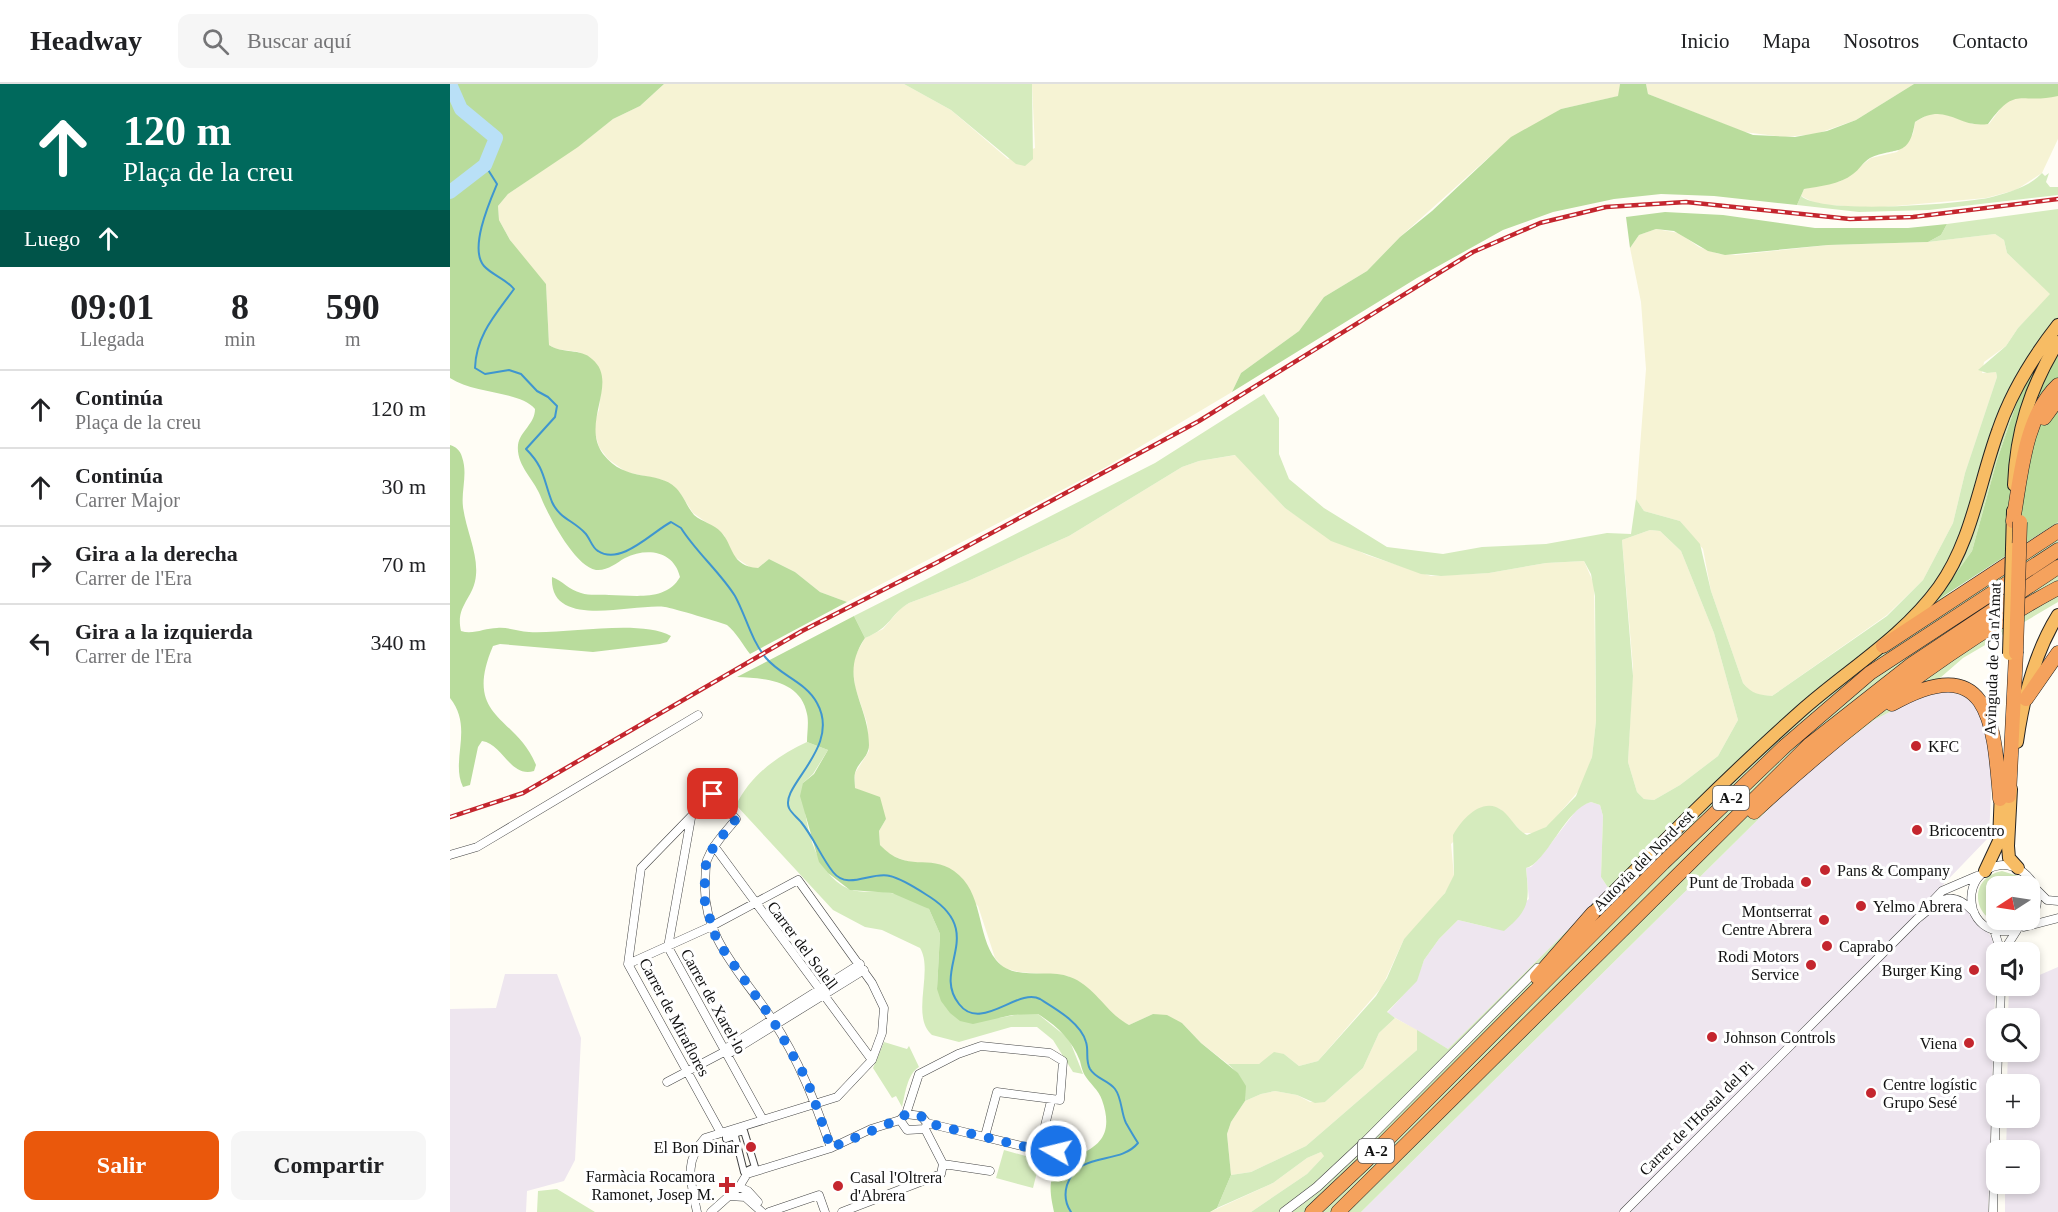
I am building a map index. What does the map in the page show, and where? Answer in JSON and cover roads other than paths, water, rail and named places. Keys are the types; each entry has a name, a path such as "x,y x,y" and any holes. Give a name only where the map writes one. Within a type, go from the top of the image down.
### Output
{"highway":[{"path":"1882,646 1939,587 1958,557 2005,414 2028,367 2058,325"},
{"path":"2005,797 2019,432 2032,389 2058,342"},
{"path":"2016,522 2034,424 2042,405 2058,385"},
{"path":"2016,522 2032,448 2042,420 2058,399"},
{"path":"1438,1088 1500,1014 1533,982 1593,913 1751,755 1813,700 1882,646 2058,531"},
{"name":"Autovia del Nord-est","path":"1312,1212 1368,1160 1663,863 1785,746 1870,673 2058,550"},
{"name":"Autovia del Nord-est","path":"1338,1212 1632,923 1684,868 1837,722 1912,664 2058,567"},
{"path":"1632,923 1655,908 1799,770 1849,730 1925,671 1987,629 2058,588"},
{"path":"1983,873 1999,841 2020,719 2043,644 2058,615"},
{"path":"2026,699 2058,653"},
{"path":"1849,730 1894,702 1926,687 1950,684 1962,687 1981,700 1988,713 2005,797 2009,858 2018,868"}],"street":[{"path":"451,853 477,847 699,716"},
{"name":"Carrer de Miraflores","path":"714,846 736,819 713,794 641,868 628,963 721,1133"},
{"name":"Carrer de Xarel·lo","path":"691,818 668,947 763,1120"},
{"path":"714,846 706,862 704,898 717,941 774,1022 807,1080 831,1148"},
{"name":"Carrer del Solell","path":"714,846 872,1060"},
{"path":"1986,926 1974,912 1971,892 1983,873 2001,865 2018,868 2027,876"},
{"name":"Carrer de l'Hostal del Pi","path":"1624,1212 1917,919 1942,891 1983,873"},
{"path":"628,963 712,926 798,880 862,967 884,1008 882,1034 872,1060 837,1097 705,1137 697,1147 688,1172 697,1212"},
{"path":"2040,895 2058,901"},
{"name":"Carrer de l'Hostal del Pi","path":"1917,919 1942,900 1953,898 1964,901 1974,912"},
{"path":"1284,1212 1317,1186 1364,1143 1593,913"},
{"path":"2040,923 2058,918"},
{"path":"1994,930 1998,942"},
{"path":"668,1082 726,1052 862,967"},
{"path":"985,1136 997,1092 1051,1101 1060,1100 1063,1061 1050,1053 981,1046 958,1054 919,1074 903,1117 907,1130 926,1126 985,1136 1039,1150 1073,1153"},
{"path":"1039,1150 1051,1101"},
{"path":"711,1212 739,1186 747,1174 831,1148 903,1117 921,1116 943,1164 941,1174"},
{"path":"1993,1212 1995,1128"},
{"path":"744,1131 755,1167 744,1172 735,1136 726,1139 726,1136 744,1131"},
{"path":"943,1164 990,1172"},
{"path":"842,1212 857,1209 941,1174 964,1167"},
{"path":"739,1186 746,1197 765,1212"},
{"path":"739,1186 748,1191 765,1212"},
{"path":"765,1212 819,1195 825,1212"},
{"path":"729,1196 746,1197"}],"waterway":[{"path":"450,84 461,109 496,138 485,165 450,192"},
{"path":"485,165 497,184 489,202 479,238 480,258 487,269 514,289 483,335 476,356 475,368 485,374 509,370 521,374 537,391 557,406 555,417 526,449 540,468 555,507 585,533 596,550 616,554 636,546 671,522 681,528 735,596 756,644 766,658 800,684 817,703 823,720 822,735 809,764 788,799 791,812 806,828 833,872 846,880 883,875 895,877 930,897 946,911 955,924 957,938 951,978 952,991 959,1004 968,1012 978,1014 988,1012 1031,997 1040,999 1053,1007 1079,1029 1086,1042 1090,1069 1115,1089 1126,1123 1138,1143 1121,1154 1090,1162 1073,1174 1066,1192 1066,1202 1071,1212"}],"railway":[{"path":"450,817 523,793 802,631 936,563 1199,421 1473,252 1540,223 1606,207 1686,202 1850,219 1913,217 2058,199"}],"place":[{"name":"KFC","path":"1916,746"},
{"name":"Bricocentro","path":"1917,830"},
{"name":"Pans & Company","path":"1825,870"},
{"name":"Punt de Trobada","path":"1806,882"},
{"name":"Yelmo Abrera","path":"1861,906"},
{"name":"Montserrat Centre Abrera","path":"1824,920"},
{"name":"Caprabo","path":"1827,946"},
{"name":"Rodi Motors Service","path":"1811,965"},
{"name":"Burger King","path":"1974,970"},
{"name":"Johnson Controls","path":"1712,1037"},
{"name":"Viena","path":"1969,1043"},
{"name":"Centre logístic Grupo Sesé","path":"1871,1093"},
{"name":"El Bon Dinar","path":"751,1147"},
{"name":"Farmàcia Rocamora Ramonet, Josep M.","path":"727,1185"},
{"name":"Casal l'Oltrera d'Abrera","path":"838,1186"}]}
